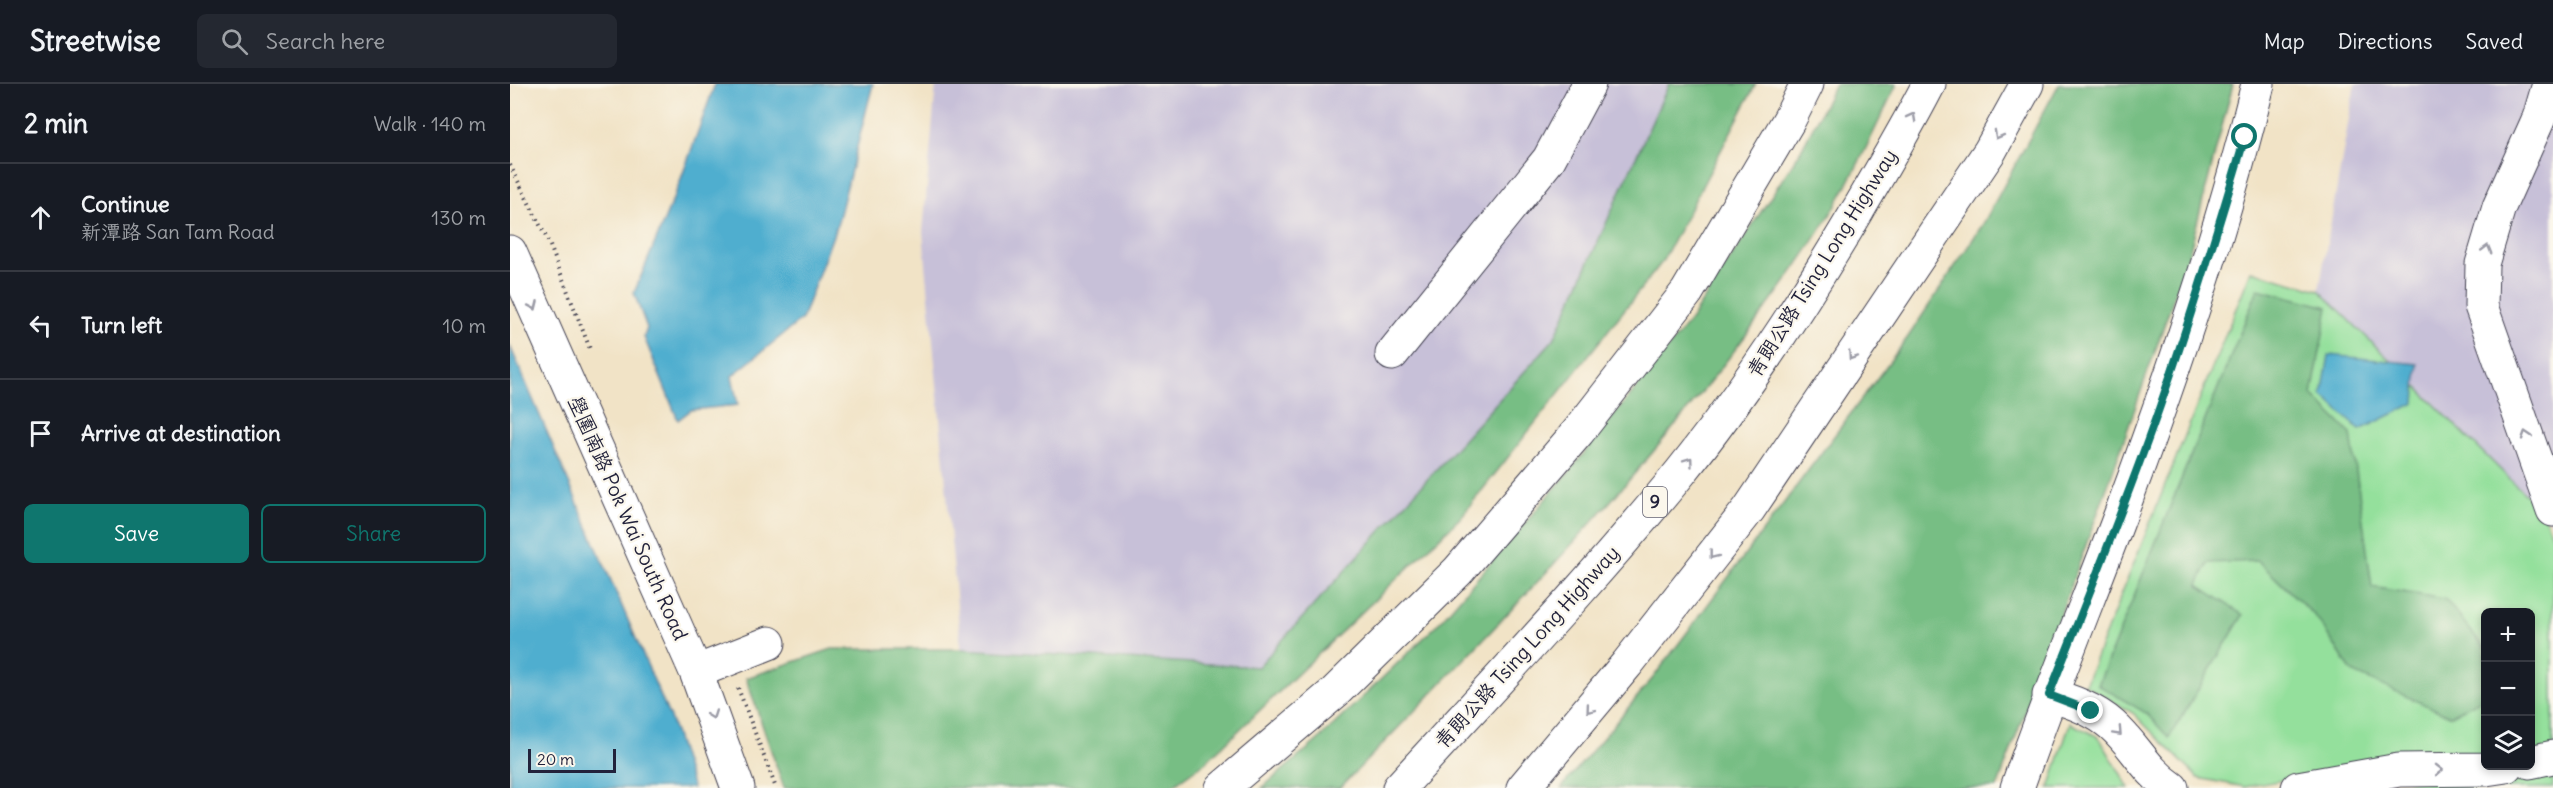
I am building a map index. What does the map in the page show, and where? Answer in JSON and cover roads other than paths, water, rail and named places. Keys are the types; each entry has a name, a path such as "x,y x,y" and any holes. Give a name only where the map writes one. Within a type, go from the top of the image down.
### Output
{"main road":[{"path":"1392,354 1548,159 1589,84"},
{"path":"1222,788 1335,692 1458,571 1578,432 1687,292 1789,120 1807,84"},
{"name":"青朗公路 Tsing Long Highway","path":"1399,788 1606,562 1682,471 1770,352 1826,264 1912,118 1929,84"},
{"path":"1523,788 1628,664 1749,508 1990,151 2027,84"},
{"path":"2017,788 2049,695 2123,508 2160,406 2209,260 2258,84"},
{"path":"2549,84 2539,118 2499,207 2482,264 2481,306 2553,510"},
{"name":"壆圍南路 Pok Wai South Road","path":"510,252 696,672 738,788"},
{"path":"696,672 769,643"},
{"path":"2049,695 2091,711 2112,725 2156,778 2172,788"},
{"path":"2535,761 2553,757"},
{"path":"2298,788 2399,770 2481,769"}],"water":[{"path":"715,84 873,84 838,222 802,319 732,376 738,405 691,410 678,420 644,337 647,328 634,293 678,187"},
{"path":"510,346 671,720 693,788 510,788"},
{"path":"2329,355 2418,364 2415,403 2360,430 2322,395"}]}
